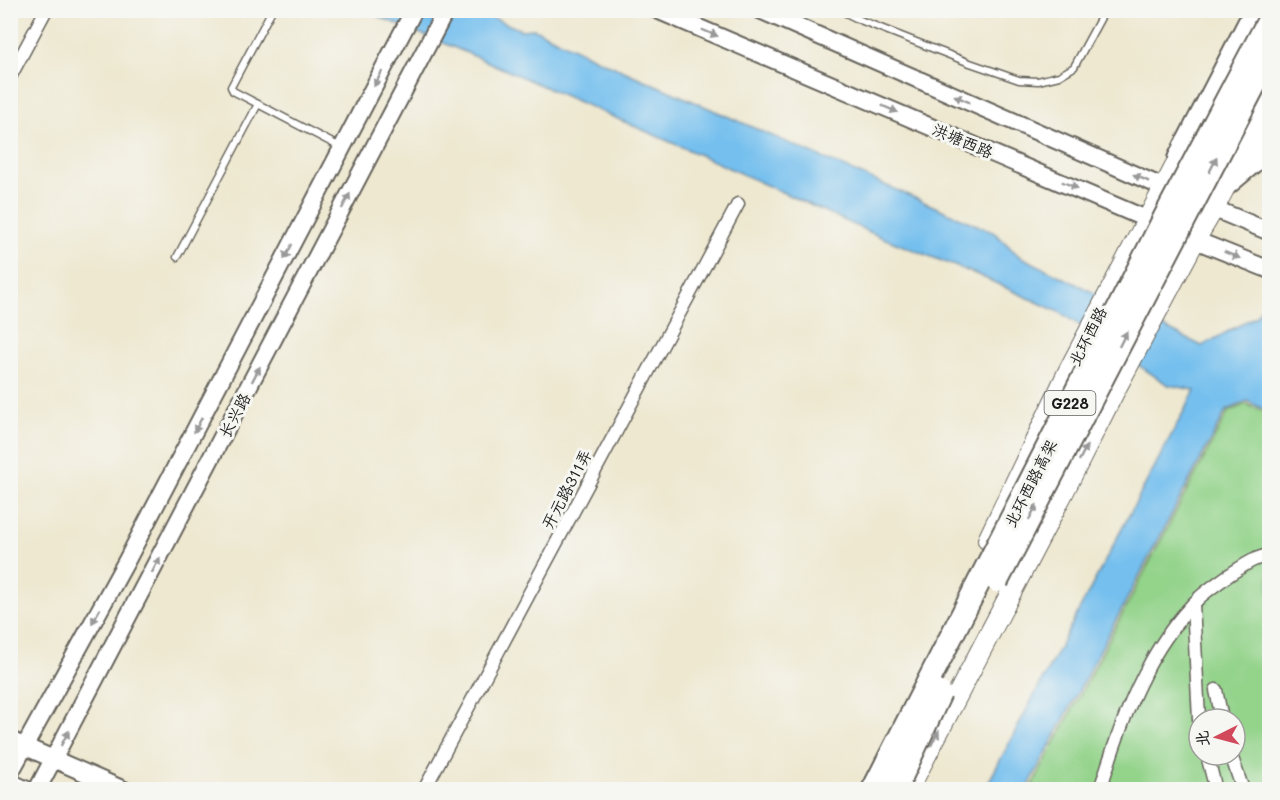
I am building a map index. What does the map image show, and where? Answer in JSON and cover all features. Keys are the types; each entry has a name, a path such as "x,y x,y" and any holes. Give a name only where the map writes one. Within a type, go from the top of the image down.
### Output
{"highway":[{"path":"1179,159 1256,10"},
{"name":"北环西路高架","path":"873,789 1269,18"},
{"name":"北环西路高架","path":"895,789 943,686 1269,55"},
{"path":"1226,184 1252,162 1269,129"}],"main road":[{"name":"长兴路","path":"10,773 18,743 127,560 414,10"},
{"name":"长兴路","path":"38,789 446,10"},
{"name":"洪塘西路","path":"657,10 1269,270"},
{"path":"760,10 1269,232"},
{"name":"北环西路","path":"863,789 955,611 1069,370 1179,159 1243,10"},
{"path":"908,789 1115,390 1269,101"},
{"path":"18,743 124,789"},
{"path":"10,782 27,789"}],"street":[{"path":"10,77 46,10"},
{"name":"开元路311弄","path":"424,789 738,204"},
{"path":"1100,789 1112,749 1131,702 1153,658 1173,626 1201,596 1259,556 1269,555"},
{"path":"1193,604 1199,707"},
{"path":"1216,690 1220,707"},
{"path":"1210,767 1216,789"},
{"path":"1235,767 1243,789"}],"lane":[{"path":"272,10 231,87 233,91 342,148"},
{"path":"840,10 970,63 1019,80 1038,81 1059,76 1074,67 1105,10"},
{"path":"177,257 258,104"}],"green space":[{"path":"1246,404 1269,414 1269,789 1030,790 1228,412"}],"water":[{"path":"365,11 477,11 521,30 534,29 596,59 995,233 1019,256 1202,346 1256,316 1269,296 1269,412 1247,401 1226,411 1027,789 985,789 1195,390 1168,385 1061,313 978,275 883,238 465,52"}],"railway":[{"path":"861,790 1267,10"},
{"path":"879,790 1270,39"}]}
